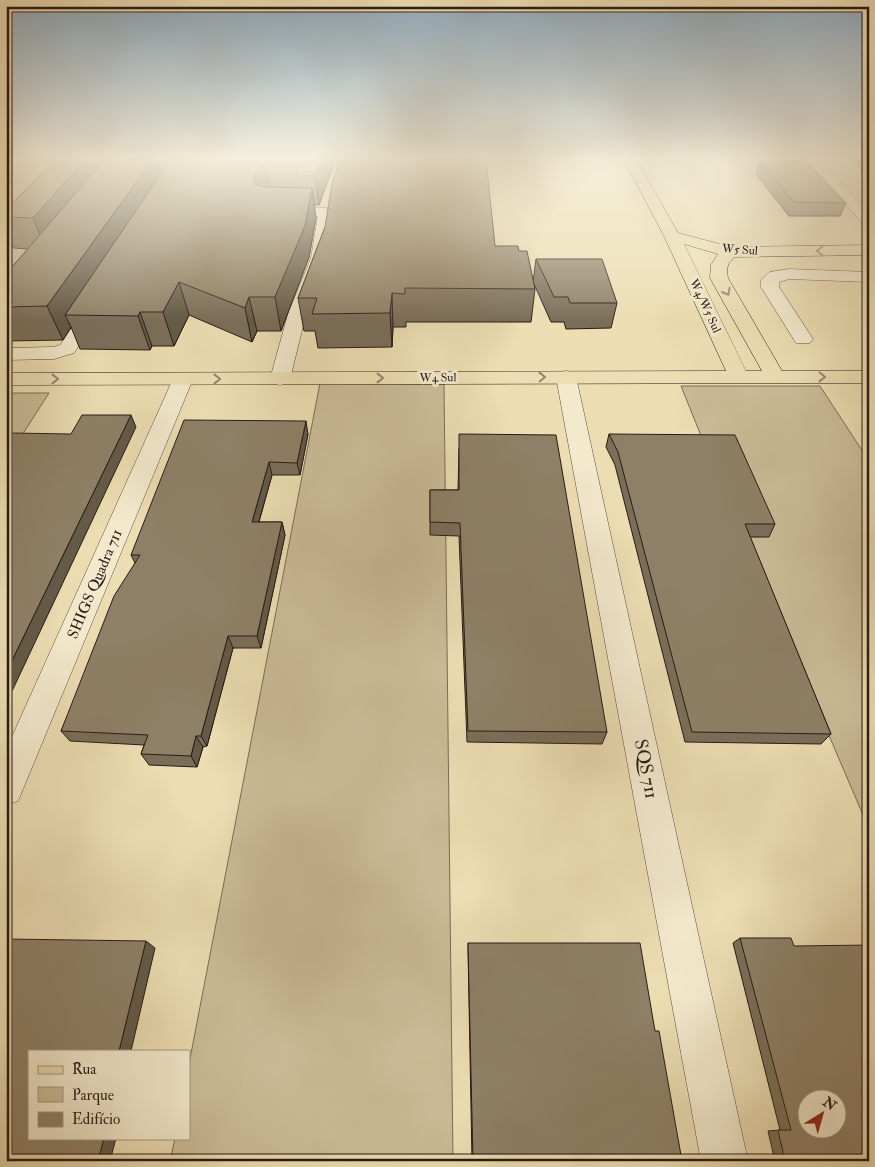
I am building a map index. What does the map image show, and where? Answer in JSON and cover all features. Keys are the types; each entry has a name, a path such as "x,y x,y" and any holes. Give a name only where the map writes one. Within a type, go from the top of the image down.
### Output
{"main road":[{"path":"660,213 672,236"},
{"name":"W5 Sul","path":"672,236 731,252 869,250"},
{"name":"W4/W5 Sul","path":"672,236 738,376"},
{"name":"W4/W5 Sul","path":"731,252 721,259 718,267 719,278 775,376"},
{"name":"W4 Sul","path":"6,379 280,380 566,376 869,377"}],"street":[{"path":"280,380 297,314 320,258 319,249 326,213"},
{"path":"803,339 770,287 770,280 776,276 789,274 869,277"},
{"path":"6,354 54,353 67,349 103,294"},
{"name":"SQS 711","path":"566,376 725,1161"},
{"name":"SHIGS Quadra 711","path":"6,790 183,379"}],"green space":[{"path":"6,213 82,213 6,304"},
{"path":"320,383 444,384 453,1161 170,1161 175,1140 190,1140 190,1059"},
{"path":"681,386 820,386 869,461 869,829 704,443"},
{"path":"6,393 49,393 6,460"}],"building":[{"path":"6,213 37,213 33,218 6,217"},
{"path":"58,213 114,213 47,306 6,307 6,274"},
{"path":"134,213 307,213 305,226 275,297 249,297 245,308 179,282 163,312 140,312 138,316 65,315"},
{"path":"327,213 492,213 495,246 518,246 519,251 527,251 535,289 405,288 405,294 392,293 390,313 312,314 317,298 298,298 325,227"},
{"path":"536,259 602,259 617,303 570,303 568,297 554,297"},
{"path":"82,415 131,415 6,673 6,441 12,433 71,434"},
{"path":"184,420 306,421 297,463 269,462 252,522 282,522 257,636 228,636 201,736 196,736 191,756 141,754 148,735 61,731 114,596 140,555 131,555"},
{"path":"459,434 556,435 607,732 468,731 460,523 430,522 430,490 459,490"},
{"path":"609,434 735,435 775,524 745,524 831,734 692,732 618,452"},
{"path":"740,938 791,938 794,946 869,945 869,1161 785,1161 778,1130 791,1130"},
{"path":"6,939 146,941 119,1050 28,1050 28,1140 103,1140 98,1161 6,1161"},
{"path":"468,943 640,943 655,1031 659,1031 682,1161 473,1161"}]}
